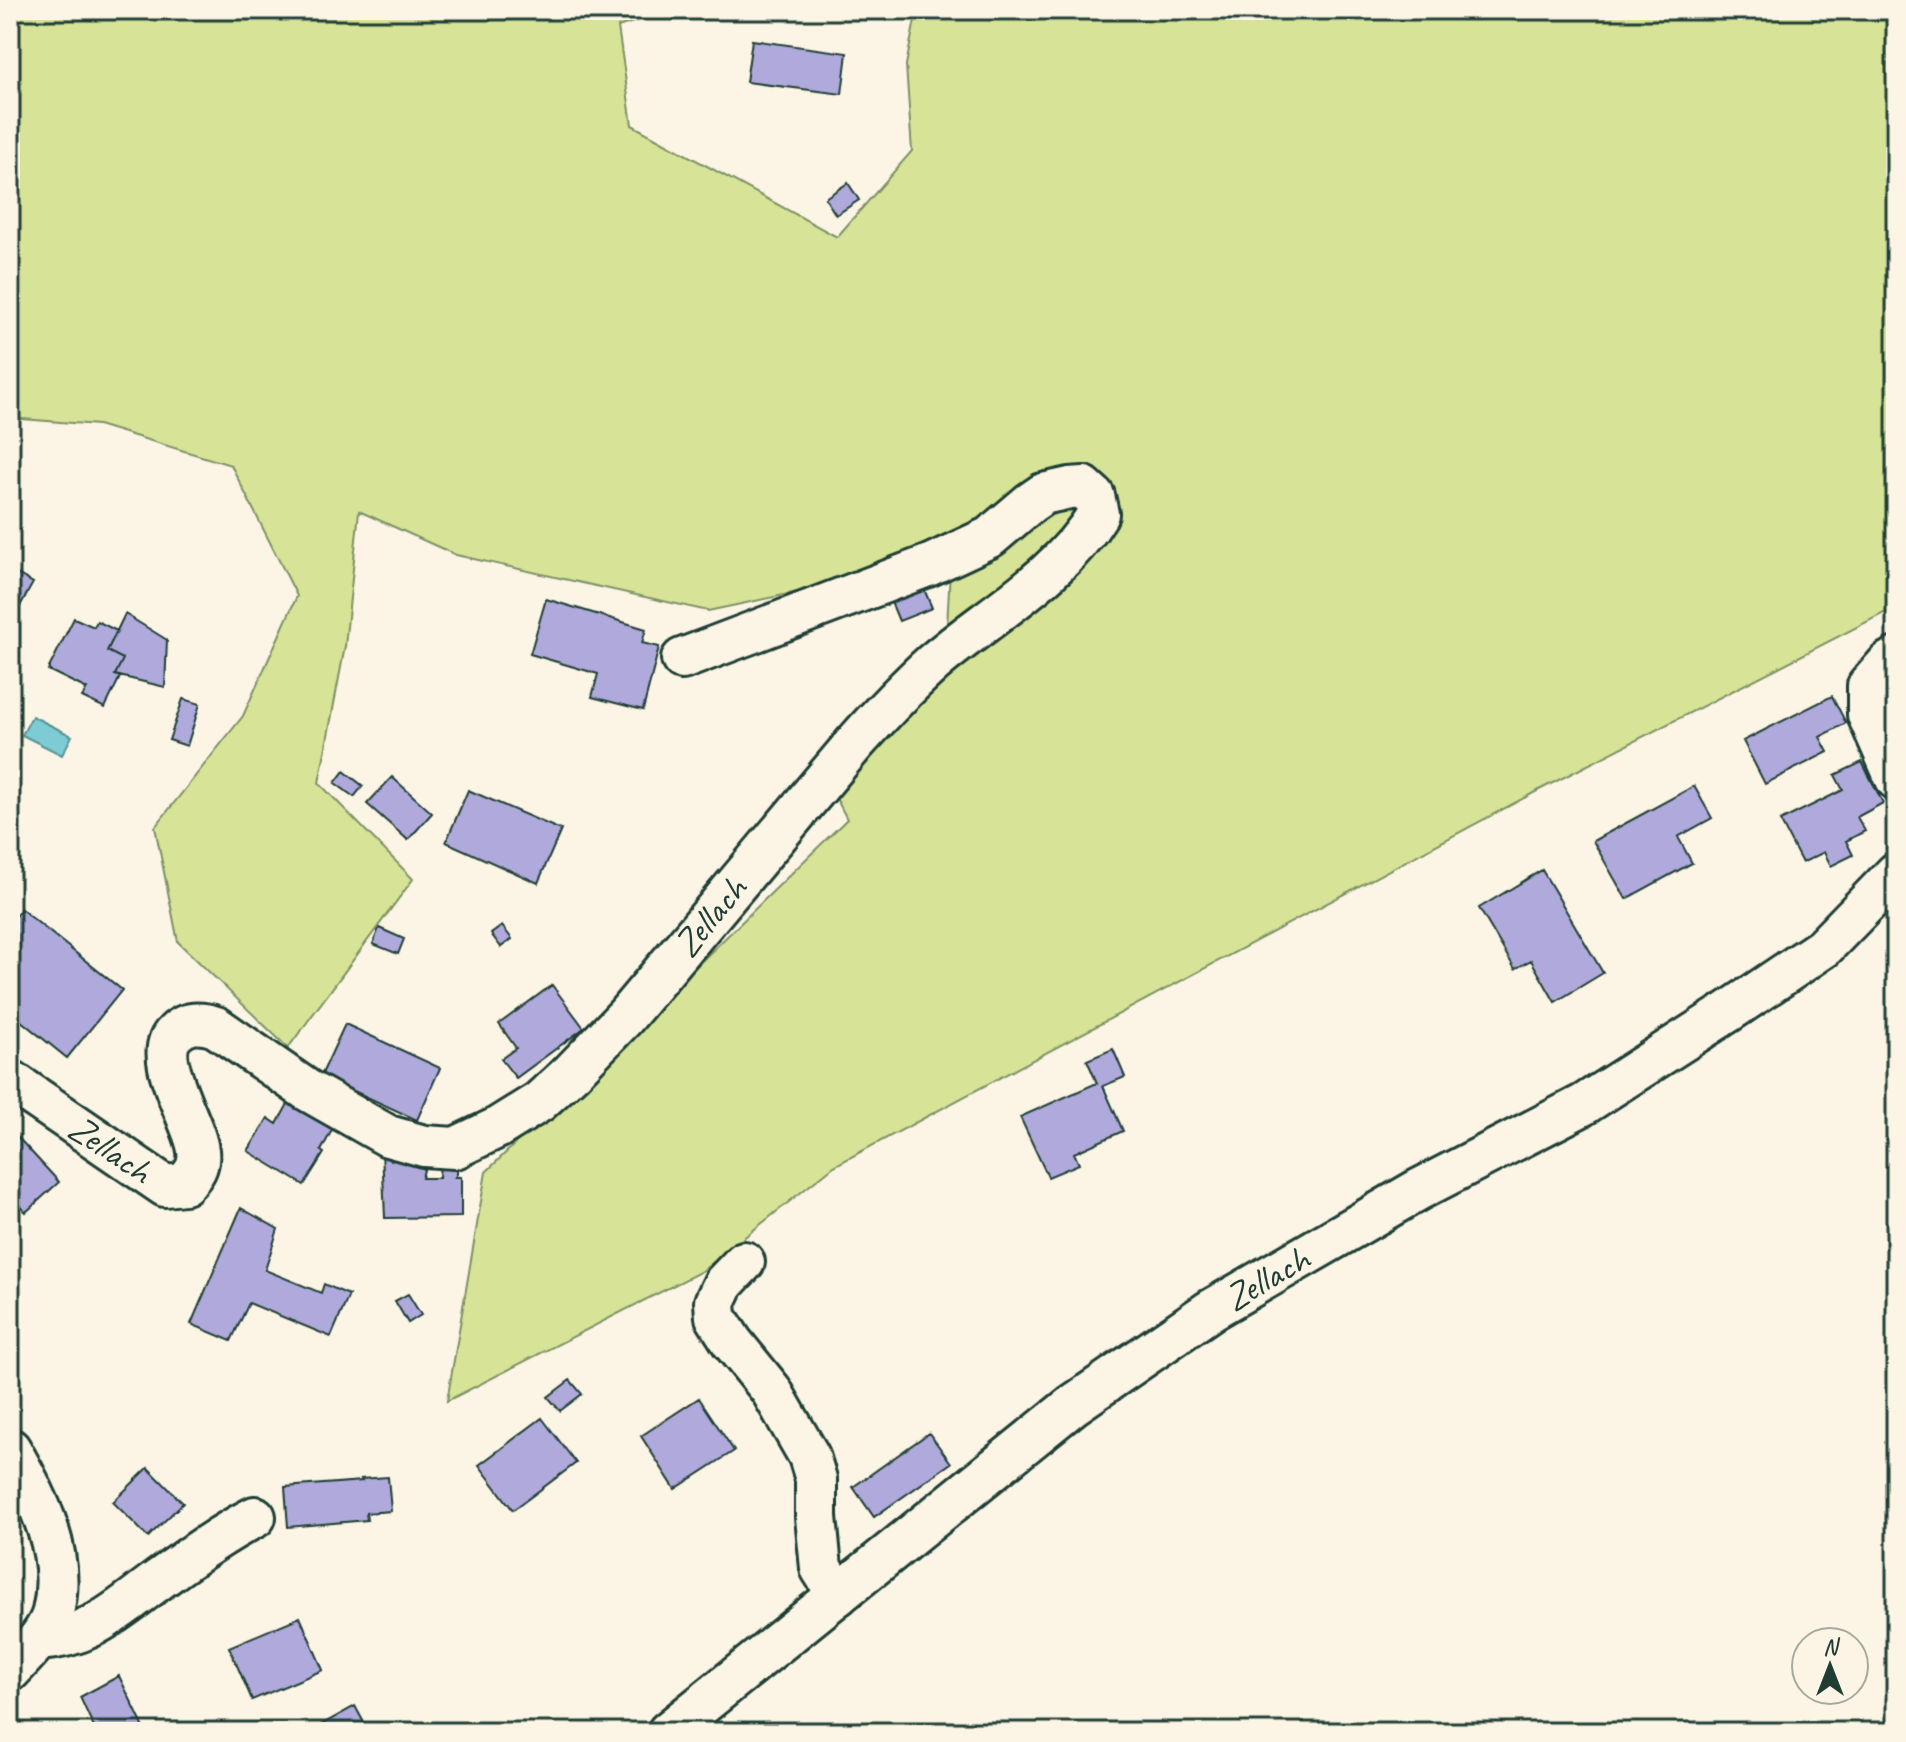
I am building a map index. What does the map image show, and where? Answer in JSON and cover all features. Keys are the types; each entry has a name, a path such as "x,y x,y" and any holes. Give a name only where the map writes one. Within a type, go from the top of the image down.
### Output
{"street":[{"name":"Zellach","path":"10,1080 165,1186 184,1184 196,1171 198,1151 167,1052 172,1036 183,1026 202,1023 216,1027 307,1090 388,1136 424,1146 455,1148 497,1128 539,1102 625,1017 883,712 933,664 1054,568 1098,514 1094,496 1084,487 1043,494 990,537 930,565 682,659"},
{"path":"1896,658 1868,686 1868,715 1896,779"},
{"name":"Zellach","path":"668,1732 1073,1405 1211,1310 1418,1190 1583,1105 1728,1012 1823,948 1896,873"},
{"path":"1823,948 1896,915"},
{"path":"744,1262 724,1283 715,1302 716,1317 771,1390 809,1456 816,1479 821,1568 838,1595"},
{"path":"10,1449 34,1491 52,1541 56,1575 53,1614 38,1640 10,1671"},
{"path":"38,1640 74,1635 102,1622 199,1551 255,1517"}],"green space":[{"path":"10,10 669,10 618,27 632,125 837,237 912,151 906,65 917,10 1896,10 1896,607 1539,790 834,1166 702,1271 447,1401 486,1172 847,819 816,759 947,627 952,532 830,585 708,611 456,555 359,511 345,646 319,783 413,879 288,1048 178,942 155,827 243,716 297,596 231,465 98,425 10,418"}],"water":[{"path":"32,716 72,736 62,755 22,735"}],"building":[{"path":"752,40 847,53 842,94 746,82"},
{"path":"848,183 859,200 836,215 825,198"},
{"path":"10,570 33,583 10,624"},
{"path":"924,589 932,608 899,621 891,602"},
{"path":"546,599 646,629 642,643 659,647 643,710 592,697 598,674 530,654"},
{"path":"125,614 167,640 165,687 115,675 123,659 107,651"},
{"path":"74,618 94,627 97,621 117,631 107,651 123,659 115,675 120,677 105,708 82,697 87,689 48,670"},
{"path":"1832,696 1846,723 1820,737 1828,752 1765,784 1743,741"},
{"path":"183,699 200,704 187,746 169,740"},
{"path":"1862,762 1883,803 1857,817 1865,831 1846,841 1853,855 1831,866 1824,852 1802,863 1780,821 1843,790 1835,775"},
{"path":"344,771 363,786 354,797 335,783"},
{"path":"392,777 432,813 408,840 367,804"},
{"path":"1694,786 1712,818 1678,837 1692,863 1626,899 1593,841"},
{"path":"468,790 561,830 538,883 446,842"},
{"path":"1542,870 1603,973 1555,1002 1531,960 1515,969 1479,908"},
{"path":"21,909 122,990 67,1058 10,1012 10,923"},
{"path":"502,926 512,939 501,947 491,934"},
{"path":"379,928 404,939 398,954 373,944"},
{"path":"552,985 584,1028 516,1078 501,1059 516,1048 499,1024"},
{"path":"345,1024 440,1068 417,1120 321,1076"},
{"path":"1113,1049 1125,1077 1103,1086 1123,1131 1074,1153 1079,1164 1048,1177 1020,1117 1097,1083 1087,1060"},
{"path":"289,1102 334,1126 321,1151 324,1153 304,1185 248,1151 268,1118 277,1124"},
{"path":"11,1130 59,1182 26,1212 10,1195"},
{"path":"382,1151 426,1161 422,1178 439,1178 440,1160 457,1161 455,1177 461,1177 461,1217 385,1218"},
{"path":"241,1208 278,1229 265,1270 321,1293 324,1284 349,1295 331,1337 249,1303 231,1341 191,1324"},
{"path":"408,1294 421,1315 408,1323 395,1301"},
{"path":"570,1380 582,1394 560,1411 548,1397"},
{"path":"699,1398 734,1451 675,1489 641,1436"},
{"path":"542,1418 576,1463 513,1510 479,1465"},
{"path":"929,1433 951,1463 874,1517 853,1487"},
{"path":"148,1468 183,1503 148,1537 113,1502"},
{"path":"388,1477 391,1511 366,1513 367,1520 288,1527 285,1487"},
{"path":"300,1617 323,1670 252,1700 229,1647"},
{"path":"119,1676 146,1732 96,1732 80,1697"},
{"path":"355,1706 369,1732 308,1732"}]}
